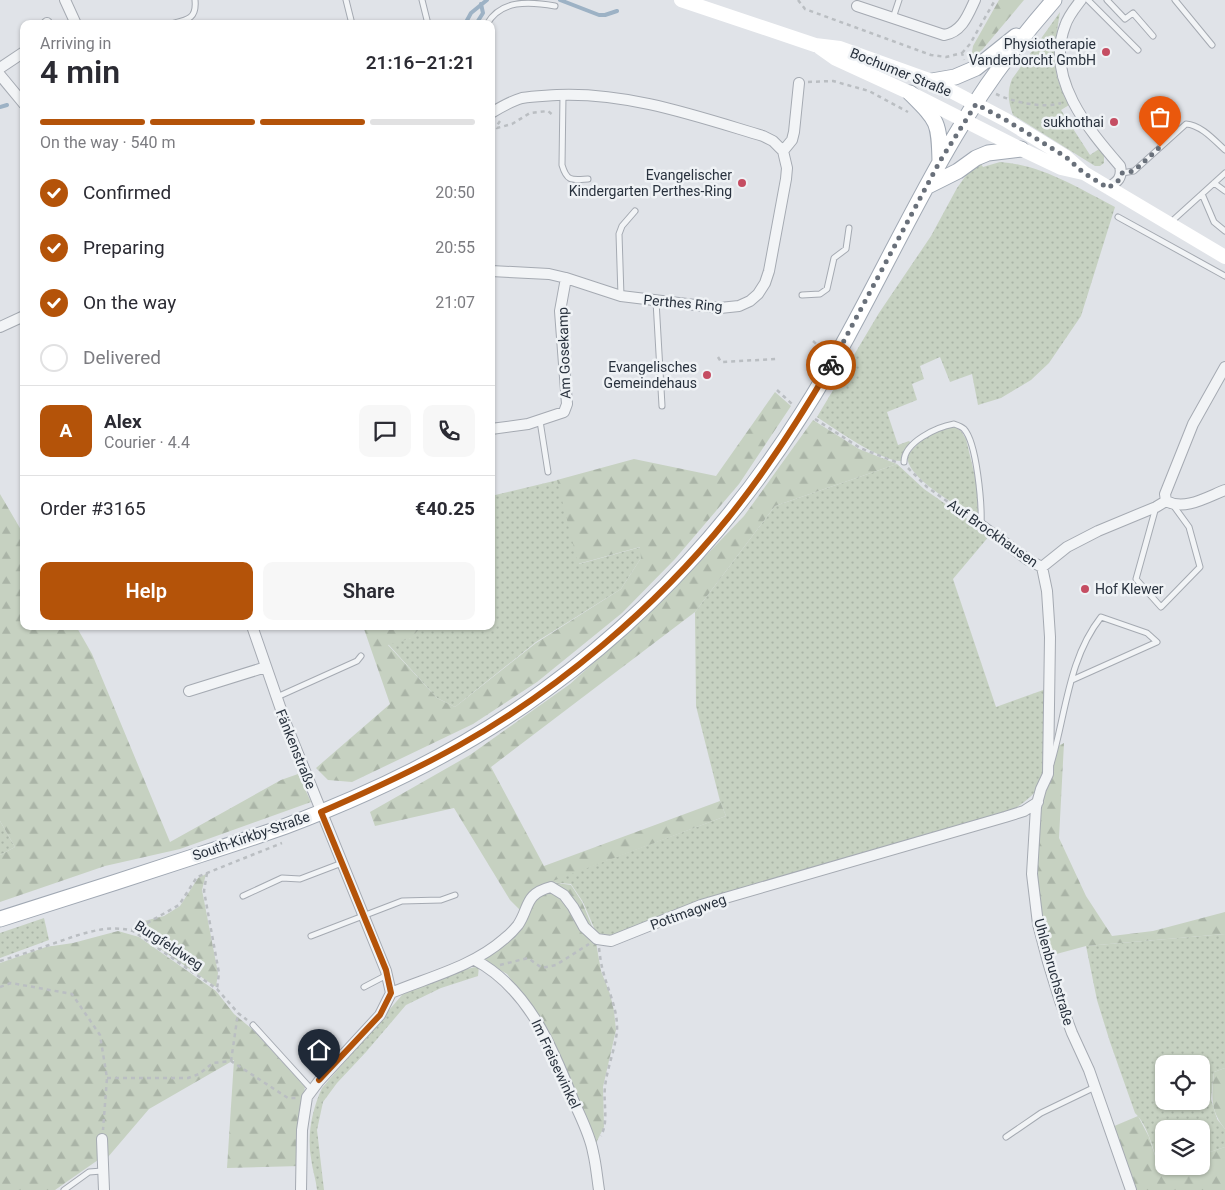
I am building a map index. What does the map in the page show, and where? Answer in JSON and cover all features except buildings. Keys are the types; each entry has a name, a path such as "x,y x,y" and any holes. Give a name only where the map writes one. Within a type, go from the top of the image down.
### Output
{"main road":[{"name":"Bochumer Straße","path":"681,0 815,45 840,48 932,81 1006,120 1066,157 1084,173 1225,257"},
{"name":"South-Kirkby-Straße","path":"0,919 284,826 321,812 390,781 459,746 544,691 634,617 704,546 753,485 803,412 844,342 940,161 964,121 1054,0"},
{"path":"932,81 955,76 976,68 1039,18"},
{"name":"Bochumer Straße","path":"815,45 836,59 910,93 1060,168 1084,173"},
{"path":"910,93 936,121 939,132 940,161"},
{"path":"928,186 958,171 976,158 988,154 1021,149"}],"street":[{"path":"65,0 74,20"},
{"path":"857,6 941,35 953,32 962,26 975,0"},
{"path":"1081,0 1064,26 1060,50 1061,71 1072,99 1095,134 1120,166 1122,173 1118,181 1108,188"},
{"path":"0,68 20,55"},
{"path":"0,75 20,99"},
{"path":"495,111 522,98 563,95 598,96 664,107 763,136 773,141 783,151 792,140 794,132 799,83"},
{"name":"Perthes Ring","path":"495,271 529,272 566,278 621,296 656,301 730,307 750,301 758,294 765,283 769,271 788,168 783,151"},
{"name":"Am Gosekamp","path":"495,428 540,421 564,412 566,404 560,311 566,278"},
{"path":"0,327 20,318"},
{"path":"1170,503 1165,494 1193,424 1225,367"},
{"name":"Auf Brockhausen","path":"981,525 1028,560 1042,567 1075,543 1124,519 1170,503 1187,504 1225,490"},
{"name":"Uhlenbruchstraße","path":"1042,567 1047,591 1050,637 1048,774 1041,789 1038,802 1032,874 1038,924 1060,1001 1095,1086 1131,1190"},
{"name":"Fänkenstraße","path":"253,630 276,697 388,975 391,993"},
{"path":"189,691 266,667"},
{"name":"Pottmagweg","path":"597,940 610,941 701,905 1005,817 1024,811 1038,802"},
{"path":"301,1190 302,1130 310,1093 380,1015 391,993 475,960 504,939 518,925 527,904 539,890 551,887 564,895 584,927 597,940"},
{"name":"Im Freisewinkel","path":"475,960 488,967 500,977 522,1000 546,1037 566,1079 593,1150 599,1190"},
{"path":"102,1139 104,1190"},
{"path":"302,1163 306,1190"}],"lane":[{"path":"187,20 191,18 196,8 195,0"},
{"path":"346,0 351,20"},
{"path":"422,0 427,20"},
{"path":"893,19 899,0"},
{"path":"1088,0 1138,50"},
{"path":"1107,0 1125,19 1132,13 1153,36"},
{"path":"1174,0 1212,44"},
{"path":"489,20 496,9 515,1 555,6"},
{"path":"563,95 562,165 564,173 572,180 588,179"},
{"path":"1122,173 1134,171 1186,124 1192,124 1200,129 1225,150"},
{"path":"1169,224 1225,173"},
{"path":"1214,183 1225,191"},
{"path":"1202,194 1214,222 1225,231"},
{"path":"621,296 620,234 622,226 635,211"},
{"path":"1118,217 1225,276"},
{"path":"802,295 820,294 827,289 834,258 846,249 849,228"},
{"path":"656,301 662,406"},
{"path":"540,421 548,472"},
{"path":"904,462 905,454 920,437 954,424 965,430 969,438 979,482 982,503 981,525"},
{"path":"1156,507 1136,579 1161,607 1200,567 1188,527 1170,503"},
{"path":"1048,774 1057,743 1066,698 1082,648 1090,630 1100,617 1147,632 1157,642 1072,680"},
{"path":"276,697 357,661 361,656"},
{"path":"243,896 282,878 300,879 342,863"},
{"path":"312,936 402,901 441,900 455,895"},
{"path":"364,987 388,975"},
{"path":"253,1026 310,1093"},
{"path":"1006,1137 1041,1113 1095,1086"},
{"path":"64,1190 89,1172 102,1171"}],"path":[{"path":"798,0 805,9 932,55 946,57 962,53 970,44 995,0"},
{"path":"962,53 966,64"},
{"path":"799,83 833,81 869,91 914,115"},
{"path":"1005,98 1050,106 1072,99"},
{"path":"500,122 497,128 512,124 530,113 548,111 563,124"},
{"path":"718,357 721,362 776,359"},
{"path":"777,390 791,404 860,448 896,462 904,462"},
{"name":"Auf Brockhausen","path":"904,462 908,469 927,487 981,525"},
{"path":"133,931 179,905 197,877 282,843"},
{"path":"207,873 204,891 219,973 217,990"},
{"name":"Burgfeldweg","path":"0,961 83,933 118,928 133,931 217,990 253,1026"},
{"path":"488,967 528,958 542,968 556,965 597,940 603,971 611,992 617,1029 614,1051 605,1087 605,1127 593,1150"},
{"path":"0,987 11,983 72,994 100,1035 107,1078 102,1139"},
{"path":"231,1061 238,1013"},
{"path":"107,1078 188,1078 199,1074 213,1063 231,1061 288,1098 310,1093"}],"green space":[{"path":"999,0 1024,0 982,50 971,58 973,46"},
{"path":"1060,12 1055,60 1058,81 1069,105 1061,110 1090,155 1099,149 1104,155 1104,163 1100,166 1095,166 1013,115 1010,105 1009,88 1012,79"},
{"path":"1000,162 1030,168 1059,178 1115,207 1081,316 1049,363 1031,380 1001,398 978,405 972,374 950,382 940,357 920,366 924,379 912,384 917,400 887,412 898,445 909,441 912,444 903,461 884,457 847,437 817,417 879,313 931,236 957,188 967,174 981,164 983,167"},
{"path":"775,392 791,406 739,484 675,559 622,613 537,682 473,724 352,782 328,780 316,768 390,704 364,630 418,630 412,638 388,645 437,698 455,707 536,643 621,589 641,558 640,547 578,564 557,480 634,459 716,476"},
{"path":"813,420 859,449 897,464 775,506 695,612 491,767 544,866 720,801 726,816 550,882 571,885 582,902 594,931 601,971 614,1011 616,1030 603,1087 604,1127 594,1147 550,1033 507,974 475,955 502,937 521,911 510,900 454,808 375,826 370,812 470,755 570,684 661,602 744,516"},
{"path":"955,427 961,431 966,439 977,485 977,515 973,515 933,490 915,473 909,464 907,456 928,436 941,430"},
{"path":"897,464 924,489 990,535 953,579 996,707 1046,689 1045,757 1040,783 1035,792 1011,811 614,935 602,937 595,930 583,902 571,884 548,882 726,816 720,801 696,706 695,612 775,506"},
{"path":"558,480 579,564 641,547 641,558 621,589 536,642 455,707 437,698 388,644 411,638 418,630 495,630 495,495"},
{"path":"0,494 20,528 20,630 78,630 92,654 170,842 281,780 298,774 311,802 180,849 105,866 0,902 0,855 15,847 0,821"},
{"path":"1064,743 1059,838 1086,896 1112,936 1153,931 1225,912 1225,934 1086,946 1049,956 1041,923 1034,874 1040,806 1058,746"},
{"path":"0,821 15,847 0,855"},
{"path":"206,874 202,890 218,973 216,987 131,929 140,921 164,916 180,906 198,878"},
{"path":"44,918 49,940 0,958 0,933"},
{"path":"118,931 139,937 216,991 234,1014 252,1029 305,1087 299,1120 300,1166 227,1168 234,1060 149,1109 108,1157 98,1160 55,1190 0,1190 0,963 46,947 73,943"},
{"path":"1225,934 1225,1068 1214,1072 1211,1099 1217,1119 1225,1129 1225,1147 1210,1152 1210,1120 1155,1120 1155,1154 1144,1124 1135,1113 1097,1000 1086,946"},
{"path":"479,966 478,976 441,988 406,1005 337,1083 323,1102 317,1130 324,1190 317,1190 310,1149 310,1131 313,1113 322,1088 402,995 440,978"},
{"path":"1225,1068 1225,1129 1216,1115 1212,1095 1214,1072"},
{"path":"1138,1116 1149,1137 1155,1156 1155,1175 1210,1175 1210,1152 1225,1147 1225,1190 1135,1190 1112,1127"}],"waterway":[{"path":"467,20 471,13 487,0"},
{"path":"560,0 599,15 617,11"},
{"path":"479,20 483,13 481,4"},
{"path":"0,107 7,105"}],"way so far":[{"path":"831,365 940,161 976,104 1066,157 1084,173 1108,188 1118,181 1122,173 1134,171 1160,147"}],"place":[{"name":"Physiotherapie Vanderborcht GmbH","path":"1106,52"},
{"name":"sukhothai","path":"1114,122"},
{"name":"Evangelischer Kindergarten Perthes-Ring","path":"742,183"},
{"name":"Evangelisches Gemeindehaus","path":"707,375"},
{"name":"Hof Klewer","path":"1085,589"}],"route":[{"path":"319,1080 380,1015 391,993 386,970 321,812 390,781 459,746 544,691 634,617 704,546 728,518 779,449 831,365"}]}
